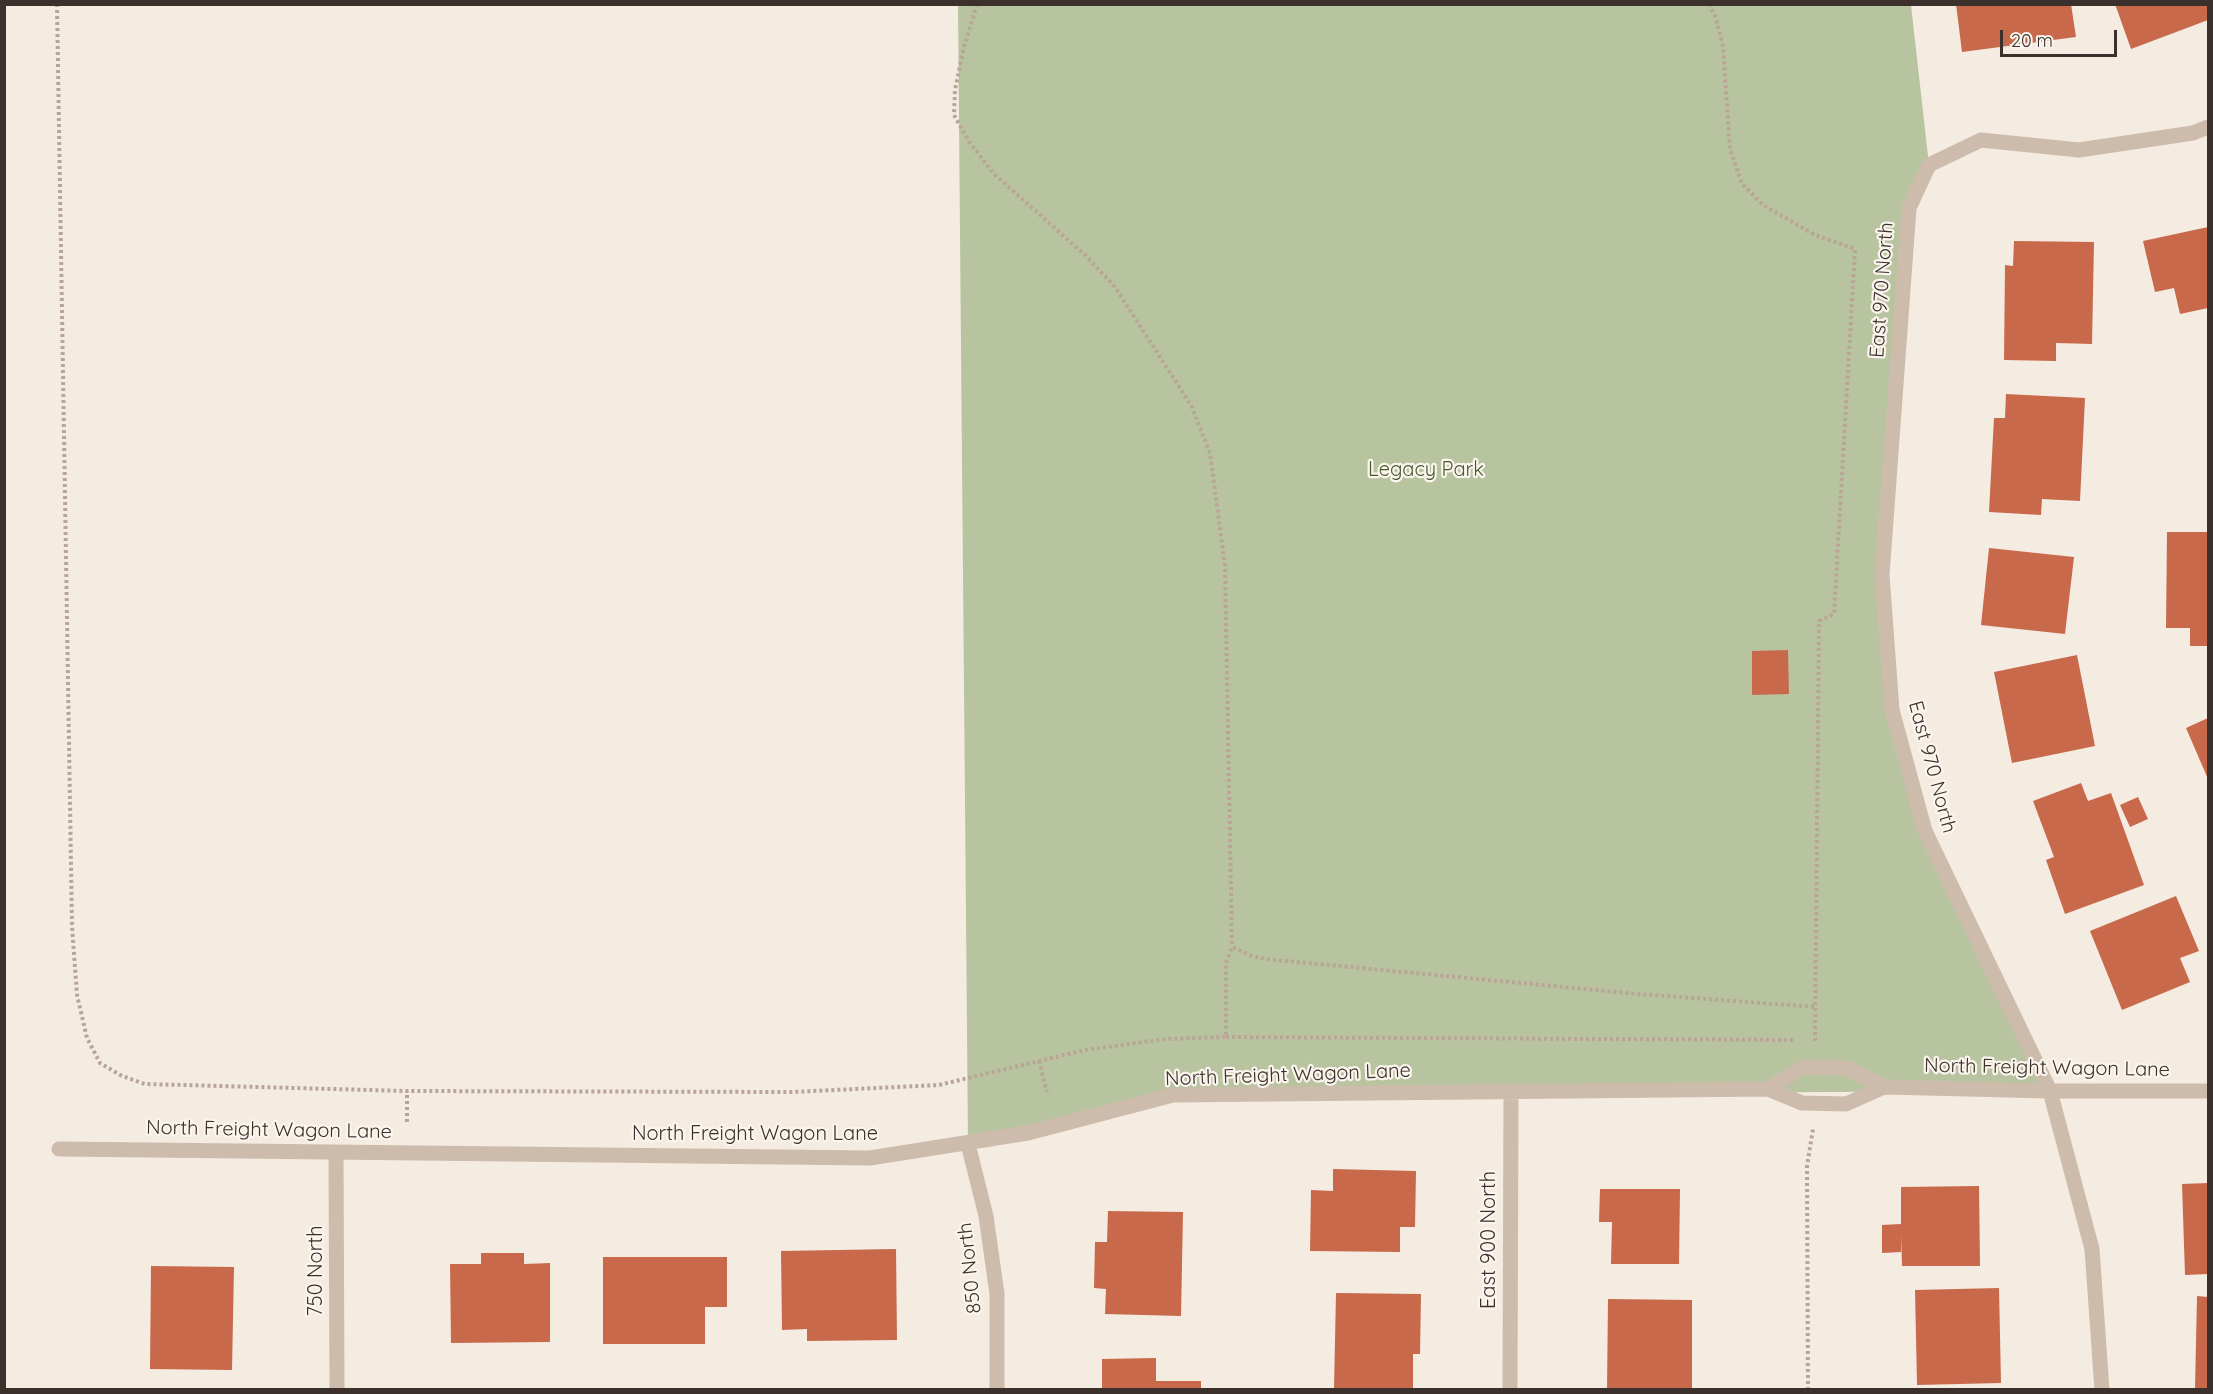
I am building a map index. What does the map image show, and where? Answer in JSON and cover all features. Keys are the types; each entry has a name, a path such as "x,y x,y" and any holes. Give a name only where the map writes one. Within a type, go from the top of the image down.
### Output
{"street":[{"name":"East 970 North","path":"2102,1389 2092,1249 2050,1092 1925,831 1892,710 1882,574 1909,208 1929,165 1981,140 2079,150 2193,134 2208,127"},
{"name":"North Freight Wagon Lane","path":"1768,1089 1803,1066 1847,1068 1884,1086 2050,1092 2208,1091"},
{"name":"North Freight Wagon Lane","path":"59,1149 870,1158 1028,1133 1173,1095 1768,1089 1802,1104 1846,1104 1884,1086"},
{"name":"East 900 North","path":"1510,1389 1511,1090"},
{"name":"850 North","path":"968,1144 986,1216 997,1294 997,1389"},
{"name":"750 North","path":"336,1152 337,1389"}],"path":[{"path":"57,4 72,926 77,995 87,1038 100,1063 122,1076 145,1083 407,1092 860,1090 939,1085 1039,1061 1126,1044 1166,1039 1226,1037 1802,1040"},
{"path":"977,4 964,46 955,90 954,116 968,140 993,173 1087,257 1114,287 1192,407 1210,453 1225,566 1232,947 1226,963 1226,1037"},
{"path":"1709,4 1716,18 1723,46 1730,149 1742,184 1763,205 1815,235 1855,249 1833,614 1819,621 1815,1048"},
{"path":"1232,947 1252,956 1266,959 1638,994 1816,1007"},
{"path":"1808,1039 1815,1039"},
{"path":"1039,1061 1047,1092"},
{"path":"407,1092 407,1122"},
{"path":"1808,1389 1808,1166 1813,1118"}],"green space":[{"name":"Legacy Park","path":"958,5 1911,5 1929,165 1909,208 1882,574 1892,710 1925,831 2050,1091 1173,1095 968,1144"}],"building":[{"path":"1956,4 2071,4 2076,37 1962,52"},
{"path":"2115,4 2208,4 2208,20 2131,49"},
{"path":"2208,227 2208,308 2180,314 2174,288 2155,292 2143,241"},
{"path":"2014,241 2094,242 2092,344 2056,343 2056,361 2004,360 2005,265 2013,266"},
{"path":"2006,394 2085,398 2080,501 2042,499 2041,515 1989,512 1994,418 2005,418"},
{"path":"2167,532 2208,532 2208,646 2190,646 2190,628 2166,628"},
{"path":"1989,548 2074,557 2065,634 1981,625"},
{"path":"1788,650 1789,694 1752,695 1752,651"},
{"path":"2077,655 2095,746 2012,763 1994,672"},
{"path":"2208,718 2208,779 2186,728"},
{"path":"2081,783 2088,801 2111,793 2144,885 2065,914 2046,860 2054,857 2033,801"},
{"path":"2138,797 2148,819 2130,827 2120,805"},
{"path":"2176,896 2199,951 2180,958 2190,982 2122,1010 2090,931"},
{"path":"1333,1169 1416,1171 1415,1227 1400,1227 1400,1252 1310,1251 1311,1190 1333,1191"},
{"path":"2208,1183 2208,1274 2185,1275 2182,1184"},
{"path":"1979,1186 1980,1266 1902,1266 1901,1235 1901,1252 1882,1253 1882,1225 1901,1224 1901,1187"},
{"path":"1600,1189 1680,1189 1679,1264 1611,1264 1612,1222 1599,1222"},
{"path":"1108,1211 1183,1212 1181,1316 1105,1314 1106,1289 1094,1288 1095,1242 1107,1242"},
{"path":"896,1249 897,1340 807,1341 807,1329 782,1330 781,1251"},
{"path":"481,1253 524,1253 524,1264 550,1263 550,1342 451,1343 450,1264 481,1264"},
{"path":"603,1257 727,1257 727,1307 705,1307 705,1344 603,1344"},
{"path":"151,1266 234,1267 232,1370 150,1369"},
{"path":"1999,1288 2001,1383 1917,1385 1915,1290"},
{"path":"1336,1293 1421,1294 1420,1354 1413,1354 1413,1390 1334,1389"},
{"path":"2197,1296 2208,1297 2208,1389 2195,1389"},
{"path":"1608,1299 1692,1300 1692,1390 1607,1390"},
{"path":"1156,1358 1156,1381 1201,1381 1201,1390 1102,1390 1102,1359"}]}
